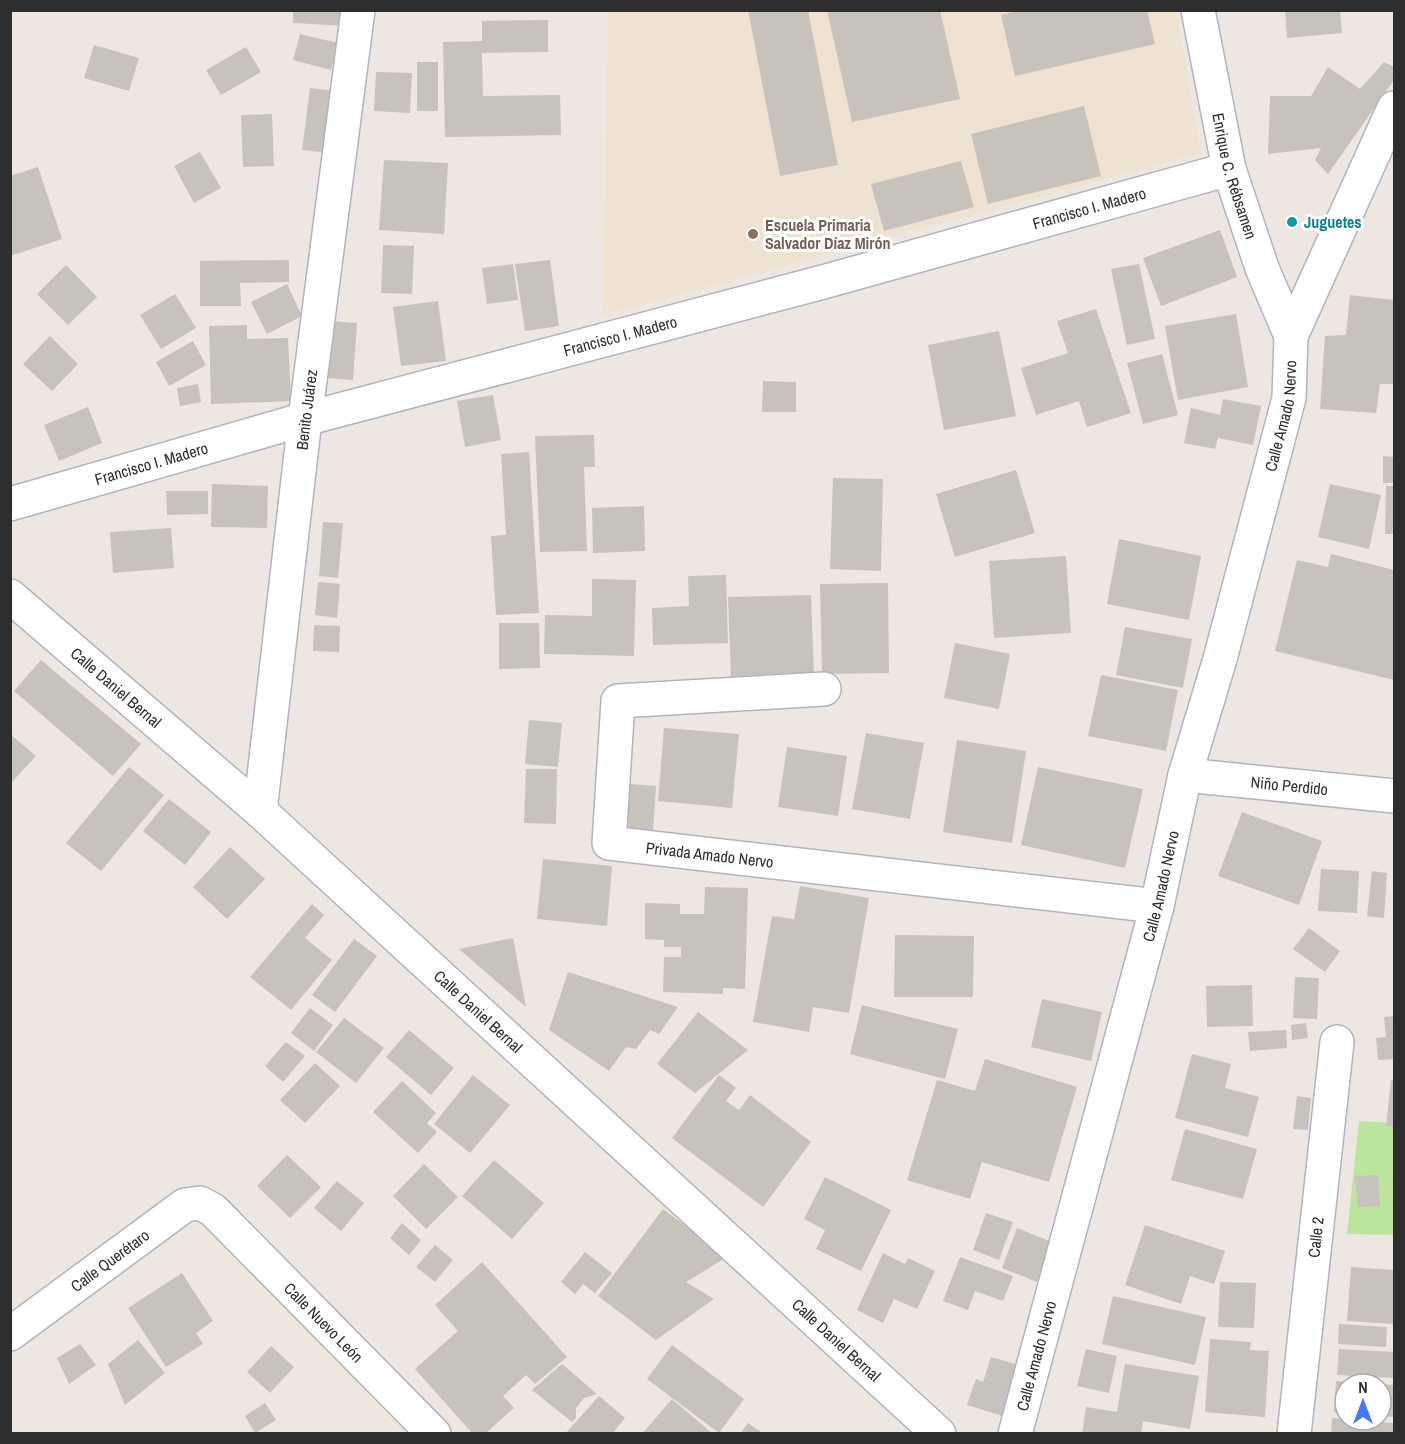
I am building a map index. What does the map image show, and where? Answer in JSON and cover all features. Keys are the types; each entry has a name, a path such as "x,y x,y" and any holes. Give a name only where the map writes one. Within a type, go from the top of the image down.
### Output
{"street":[{"name":"Benito Juárez","path":"260,811 305,419 358,10"},
{"name":"Enrique C. Rébsamen","path":"1198,10 1229,169 1262,268 1291,336"},
{"path":"1291,336 1395,108"},
{"name":"Francisco I. Madero","path":"10,504 305,419 834,279 1229,169"},
{"name":"Calle Amado Nervo","path":"1015,1434 1157,906 1185,775 1220,659 1289,398 1291,336"},
{"name":"Calle Daniel Bernal","path":"10,596 260,811 939,1434"},
{"name":"Privada Amado Nervo","path":"824,689 618,700 609,843 1157,906"},
{"name":"Niño Perdido","path":"1185,775 1395,796"},
{"name":"Calle 2","path":"1294,1434 1337,1042"},
{"name":"Calle Querétaro","path":"10,1334 185,1205 200,1203 213,1210"},
{"name":"Calle Nuevo León","path":"213,1210 434,1434"}],"shaded area":[{"name":"Escuela Primaria Salvador Díaz Mirón","path":"608,11 1176,11 1201,153 603,315"}],"green space":[{"path":"1359,1121 1394,1123 1394,1235 1347,1234"}],"building":[{"path":"293,10 349,10 348,26 293,23"},
{"path":"748,10 808,10 838,165 780,176"},
{"path":"827,10 940,10 960,99 852,122"},
{"path":"1022,10 1147,10 1155,44 1015,76 1001,15"},
{"path":"1285,10 1340,10 1342,33 1287,38"},
{"path":"548,20 548,52 482,53 483,96 560,95 561,135 445,137 443,42 482,41 482,21"},
{"path":"300,34 338,43 331,70 293,60"},
{"path":"94,45 139,58 129,91 84,78"},
{"path":"246,47 261,72 221,95 206,70"},
{"path":"417,62 438,62 438,111 417,111"},
{"path":"1384,62 1394,67 1394,80 1328,174 1315,160 1321,148 1268,154 1270,96 1311,96 1328,67 1360,89"},
{"path":"376,72 412,73 410,113 374,111"},
{"path":"310,88 336,91 329,153 302,150"},
{"path":"1084,106 1101,176 988,204 971,134"},
{"path":"272,114 274,166 243,167 241,115"},
{"path":"200,152 221,188 194,203 174,166"},
{"path":"384,160 448,163 444,234 379,230"},
{"path":"961,161 974,207 884,231 871,184"},
{"path":"38,167 62,239 10,256 10,176"},
{"path":"1220,230 1237,277 1161,306 1143,258"},
{"path":"383,245 414,246 412,294 381,293"},
{"path":"289,260 289,282 240,283 241,306 200,306 200,261"},
{"path":"550,260 559,326 525,331 515,264"},
{"path":"513,264 518,300 487,304 482,268"},
{"path":"1139,264 1155,339 1127,345 1111,269"},
{"path":"66,265 97,297 68,325 37,294"},
{"path":"287,284 302,316 267,334 251,302"},
{"path":"175,294 196,328 161,349 140,315"},
{"path":"1350,295 1394,300 1394,384 1380,384 1376,413 1320,409 1325,336 1346,335"},
{"path":"438,301 446,361 401,366 393,307"},
{"path":"1096,309 1131,413 1087,427 1079,401 1036,415 1021,368 1068,353 1057,321"},
{"path":"1236,314 1248,387 1178,400 1165,326"},
{"path":"330,321 357,323 353,380 326,378"},
{"path":"247,325 247,339 288,338 291,401 211,404 209,326"},
{"path":"999,331 1016,416 944,430 928,345"},
{"path":"50,336 78,364 52,391 23,364"},
{"path":"193,341 206,365 169,386 156,362"},
{"path":"1162,354 1178,415 1143,424 1127,363"},
{"path":"763,381 796,382 796,412 762,412"},
{"path":"198,384 201,402 180,406 177,388"},
{"path":"493,395 501,440 465,447 457,401"},
{"path":"1223,399 1261,406 1253,445 1218,438 1215,449 1184,443 1191,408 1220,415"},
{"path":"88,407 102,443 59,461 44,425"},
{"path":"594,435 595,467 584,467 587,551 540,552 535,436"},
{"path":"529,452 539,613 496,615 491,536 506,535 501,454"},
{"path":"1383,456 1394,457 1394,483 1383,483"},
{"path":"1016,470 1035,533 955,557 936,494"},
{"path":"833,478 883,479 881,571 830,569"},
{"path":"212,484 268,486 267,528 211,527"},
{"path":"1330,484 1381,495 1369,549 1318,537"},
{"path":"1386,486 1394,486 1394,534 1385,534"},
{"path":"166,491 208,491 208,514 167,515"},
{"path":"644,506 645,551 593,553 592,508"},
{"path":"323,522 343,523 338,578 319,576"},
{"path":"171,528 174,568 113,573 110,532"},
{"path":"1119,539 1201,556 1189,620 1107,604"},
{"path":"1331,554 1394,570 1394,680 1275,651 1297,560 1328,567"},
{"path":"1066,556 1071,633 994,638 989,561"},
{"path":"726,575 728,643 653,645 652,608 689,606 688,576"},
{"path":"592,579 636,580 634,656 544,654 545,615 592,616"},
{"path":"318,582 340,584 337,618 315,615"},
{"path":"888,583 889,673 822,674 820,584"},
{"path":"811,595 814,676 731,678 728,597"},
{"path":"499,623 539,623 540,668 499,669"},
{"path":"314,625 340,626 339,652 313,651"},
{"path":"1125,627 1192,639 1183,688 1116,675"},
{"path":"955,643 1010,654 999,709 944,698"},
{"path":"41,660 141,744 113,776 14,691"},
{"path":"1101,675 1178,690 1166,751 1088,736"},
{"path":"529,720 562,723 558,767 525,764"},
{"path":"664,728 739,734 732,808 658,801"},
{"path":"866,733 924,743 910,819 852,809"},
{"path":"10,734 36,756 10,784"},
{"path":"957,740 1026,751 1012,843 943,832"},
{"path":"787,747 847,756 838,816 778,807"},
{"path":"129,767 164,795 101,871 66,843"},
{"path":"1038,767 1143,789 1125,868 1021,845"},
{"path":"526,769 557,769 556,824 524,823"},
{"path":"630,784 656,786 653,832 628,831"},
{"path":"169,799 211,832 185,865 143,831"},
{"path":"1242,812 1322,841 1299,905 1218,876"},
{"path":"230,847 265,879 227,919 193,887"},
{"path":"543,859 612,866 607,926 537,919"},
{"path":"1321,869 1359,871 1357,913 1318,911"},
{"path":"1372,871 1387,873 1384,918 1367,916"},
{"path":"800,886 869,898 849,1013 813,1007 809,1032 753,1022 772,916 794,919"},
{"path":"705,887 748,888 745,989 723,988 723,994 663,992 664,957 681,957 681,947 664,947 664,940 645,939 645,903 680,904 680,914 704,914"},
{"path":"312,904 324,915 305,938 332,960 291,1010 250,977"},
{"path":"1309,928 1340,951 1325,972 1293,949"},
{"path":"895,935 974,936 973,997 894,997"},
{"path":"513,938 526,1007 459,949"},
{"path":"354,939 377,956 335,1012 312,995"},
{"path":"568,972 678,1007 659,1034 650,1030 636,1049 626,1047 609,1071 549,1030"},
{"path":"1295,977 1319,978 1317,1019 1293,1018"},
{"path":"1252,985 1253,1026 1207,1027 1206,986"},
{"path":"1042,999 1102,1012 1091,1061 1031,1047"},
{"path":"862,1005 958,1029 945,1079 850,1054"},
{"path":"310,1008 333,1025 314,1051 291,1033"},
{"path":"698,1012 748,1050 695,1093 657,1064"},
{"path":"1394,1016 1394,1059 1378,1060 1376,1038 1386,1037 1384,1017"},
{"path":"344,1018 384,1048 356,1083 316,1052"},
{"path":"1306,1023 1308,1038 1292,1040 1291,1025"},
{"path":"409,1030 454,1068 431,1095 386,1057"},
{"path":"1286,1030 1287,1048 1250,1051 1248,1032"},
{"path":"286,1042 305,1056 283,1082 265,1066"},
{"path":"1192,1054 1231,1064 1225,1088 1259,1097 1248,1137 1175,1118"},
{"path":"985,1059 1077,1087 1049,1182 982,1162 970,1199 907,1180 937,1080 975,1091"},
{"path":"315,1063 340,1086 305,1123 280,1100"},
{"path":"473,1075 510,1105 470,1153 434,1124"},
{"path":"719,1075 736,1088 726,1101 739,1110 750,1095 811,1142 763,1207 672,1138"},
{"path":"1391,1080 1394,1080 1394,1127 1386,1126"},
{"path":"402,1081 436,1113 427,1123 437,1132 418,1153 373,1112"},
{"path":"1297,1096 1311,1098 1308,1130 1293,1129"},
{"path":"1185,1129 1257,1149 1243,1199 1171,1180"},
{"path":"287,1155 321,1187 290,1218 257,1186"},
{"path":"494,1160 544,1203 512,1239 462,1196"},
{"path":"424,1164 458,1197 426,1229 393,1196"},
{"path":"1378,1175 1380,1206 1358,1207 1355,1176"},
{"path":"825,1177 891,1210 861,1271 816,1249 825,1230 804,1219"},
{"path":"337,1181 364,1203 341,1231 314,1208"},
{"path":"663,1209 727,1257 686,1282 714,1299 656,1340 598,1296"},
{"path":"986,1213 1013,1222 999,1260 973,1250"},
{"path":"402,1223 421,1240 409,1255 390,1238"},
{"path":"1145,1225 1225,1251 1214,1284 1190,1276 1181,1304 1125,1285"},
{"path":"1017,1228 1052,1242 1037,1282 1002,1268"},
{"path":"435,1245 453,1260 435,1282 416,1267"},
{"path":"585,1252 612,1273 595,1293 583,1284 575,1294 561,1282"},
{"path":"883,1253 905,1264 908,1258 935,1271 917,1309 894,1299 883,1323 857,1310"},
{"path":"960,1257 1013,1276 1003,1301 975,1291 968,1310 943,1301"},
{"path":"482,1262 567,1357 535,1384 526,1375 503,1396 514,1408 485,1434 473,1434 415,1369 458,1331 435,1305"},
{"path":"1351,1267 1394,1270 1394,1324 1347,1321"},
{"path":"182,1273 213,1321 196,1333 203,1344 166,1367 128,1308"},
{"path":"1220,1282 1256,1283 1254,1328 1218,1327"},
{"path":"1113,1296 1206,1317 1195,1365 1102,1344"},
{"path":"1339,1324 1387,1327 1386,1347 1338,1344"},
{"path":"1210,1339 1251,1342 1250,1350 1269,1351 1265,1417 1205,1412"},
{"path":"138,1340 165,1373 125,1405 108,1364"},
{"path":"80,1344 96,1365 69,1384 57,1358"},
{"path":"672,1345 744,1399 719,1433 647,1379"},
{"path":"271,1346 294,1367 270,1393 247,1372"},
{"path":"1086,1349 1117,1356 1109,1393 1077,1386"},
{"path":"1339,1349 1394,1352 1394,1378 1393,1372 1337,1372"},
{"path":"991,1357 1022,1366 1006,1417 967,1405 976,1379 983,1382"},
{"path":"562,1364 597,1394 584,1398 576,1408 576,1418 572,1422 532,1390"},
{"path":"1125,1364 1199,1376 1190,1429 1143,1421 1141,1434 1082,1434 1086,1407 1117,1412"},
{"path":"1393,1385 1394,1385 1393,1417"},
{"path":"599,1396 625,1418 612,1434 565,1434"},
{"path":"672,1399 713,1434 642,1434"},
{"path":"265,1403 276,1420 255,1433 245,1416"},
{"path":"1332,1418 1333,1432 1393,1432 1394,1423 1394,1434 1331,1434"},
{"path":"748,1423 764,1434 740,1434"}],"place":[{"name":"Juguetes","path":"1292,222"},
{"name":"Escuela Primaria Salvador Díaz Mirón","path":"753,234"}]}
